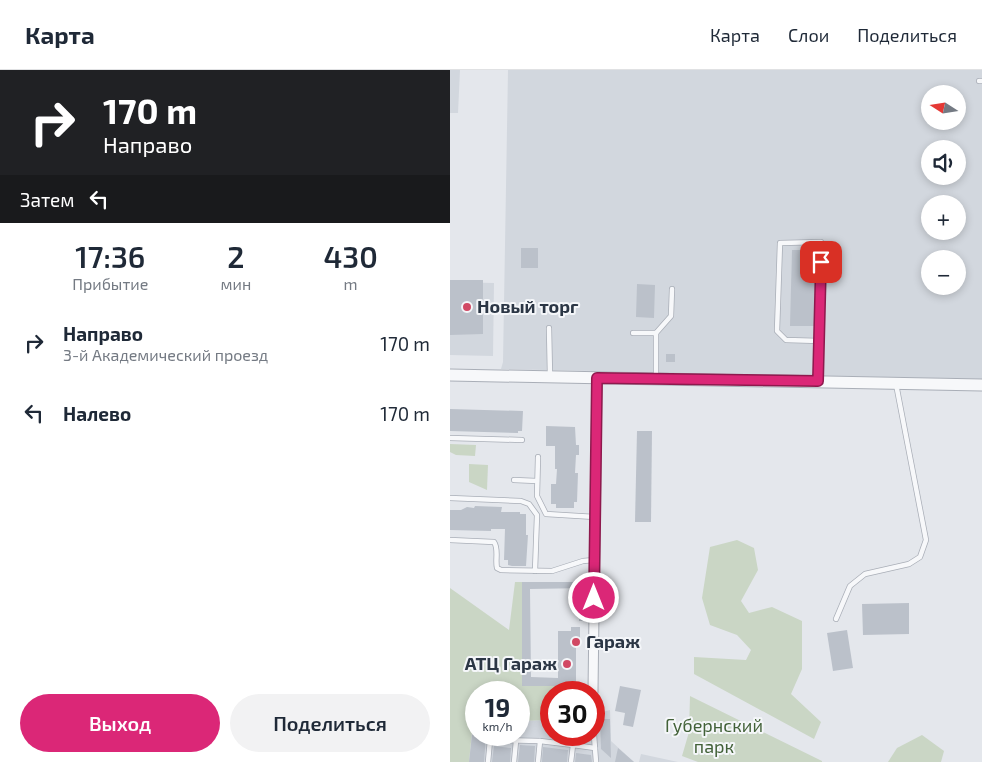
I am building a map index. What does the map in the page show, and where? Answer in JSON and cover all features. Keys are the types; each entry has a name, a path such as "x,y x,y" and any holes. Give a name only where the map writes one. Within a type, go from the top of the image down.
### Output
{"street":[{"path":"450,375 982,385"},
{"path":"593,681 597,378"}],"lane":[{"path":"818,381 820,341 821,242 780,243 777,330 786,340 820,341"},
{"path":"656,379 656,332 671,316 672,289"},
{"path":"549,328 550,378"},
{"path":"634,332 656,332"},
{"path":"836,619 850,586 865,574 909,564 920,557 926,540 896,384"},
{"path":"450,438 522,440"},
{"path":"538,457 537,496 546,514 595,517"},
{"path":"514,480 537,481"},
{"path":"450,498 521,501 529,504 537,515 535,571"},
{"path":"450,540 492,541 497,546 496,565 499,570 552,571 583,560 594,560"},
{"path":"530,741 540,741 538,762"},
{"path":"488,762 489,746"},
{"path":"514,762 516,746"},
{"path":"571,762 573,746"},
{"path":"580,746 595,748 596,762"}],"shaded area":[{"path":"450,70 460,70 458,113 450,113"},
{"path":"508,70 982,70 982,379 501,369 503,362"},
{"path":"450,282 494,283 493,356 450,355"},
{"path":"610,710 611,741 634,762 469,762 471,746 530,746 530,721 540,720 540,746 605,746 605,711"},
{"path":"641,754 678,762 639,762"}],"green space":[{"path":"450,444 476,445 475,456 456,455 450,452"},
{"path":"469,464 488,465 487,490 469,482"},
{"path":"737,540 754,548 758,570 741,601 749,613 772,607 802,621 802,669 791,694 821,722 814,739 694,674 694,657 746,660 751,650 737,635 710,625 702,598 710,547"},
{"path":"515,582 522,582 522,681 465,681 465,746 471,746 469,762 450,762 450,588 509,630"},
{"path":"530,686 540,686 540,720 530,721"},
{"name":"Губернский парк","path":"690,696 822,762 698,762 682,756 689,732"},
{"path":"922,735 944,751 941,762 888,762 897,748"}],"building":[{"path":"521,248 538,248 538,268 521,268"},
{"path":"792,250 817,250 815,326 790,326"},
{"name":"Новый торг","path":"450,280 483,280 483,334 450,335"},
{"path":"637,284 655,285 654,318 636,317"},
{"path":"666,354 675,354 675,362 666,362"},
{"path":"450,409 523,411 522,431 518,431 518,433 450,431"},
{"path":"546,426 575,427 576,445 579,445 579,455 576,455 575,473 578,473 577,502 574,502 574,508 556,508 556,504 551,504 551,484 556,484 557,469 555,469 555,446 546,446"},
{"path":"637,431 652,431 651,522 635,522"},
{"path":"475,506 502,507 501,512 520,512 520,514 526,514 526,535 528,535 526,566 508,565 508,560 504,560 505,529 491,529 491,531 450,530 450,510 461,510 467,507 474,508"},
{"path":"522,582 586,582 587,588 530,589 531,677 558,678 558,631 571,631 571,627 580,627 580,642 576,642 576,681 540,681 540,686 530,686 530,681 522,681"},
{"path":"579,594 587,594 587,621 579,621"},
{"path":"909,603 909,634 863,635 862,604"},
{"path":"847,630 853,668 833,671 827,633"},
{"path":"620,686 641,690 633,727 623,725 625,713 615,711"},
{"path":"605,719 610,719 611,758 601,749 601,746 605,746"},
{"path":"471,746 485,746 484,762 469,762"},
{"path":"494,746 511,748 510,762 492,762"},
{"path":"520,746 535,746 534,762 518,762"},
{"path":"543,747 568,750 567,762 542,762"},
{"path":"618,748 634,762 615,762"},
{"path":"576,753 591,755 592,762 575,762"}],"place":[{"name":"Новый торг","path":"467,307"},
{"name":"Гараж","path":"576,642"},
{"name":"АТЦ Гараж","path":"567,664"}],"route":[{"path":"594,598 597,378 818,381 821,262"}]}
